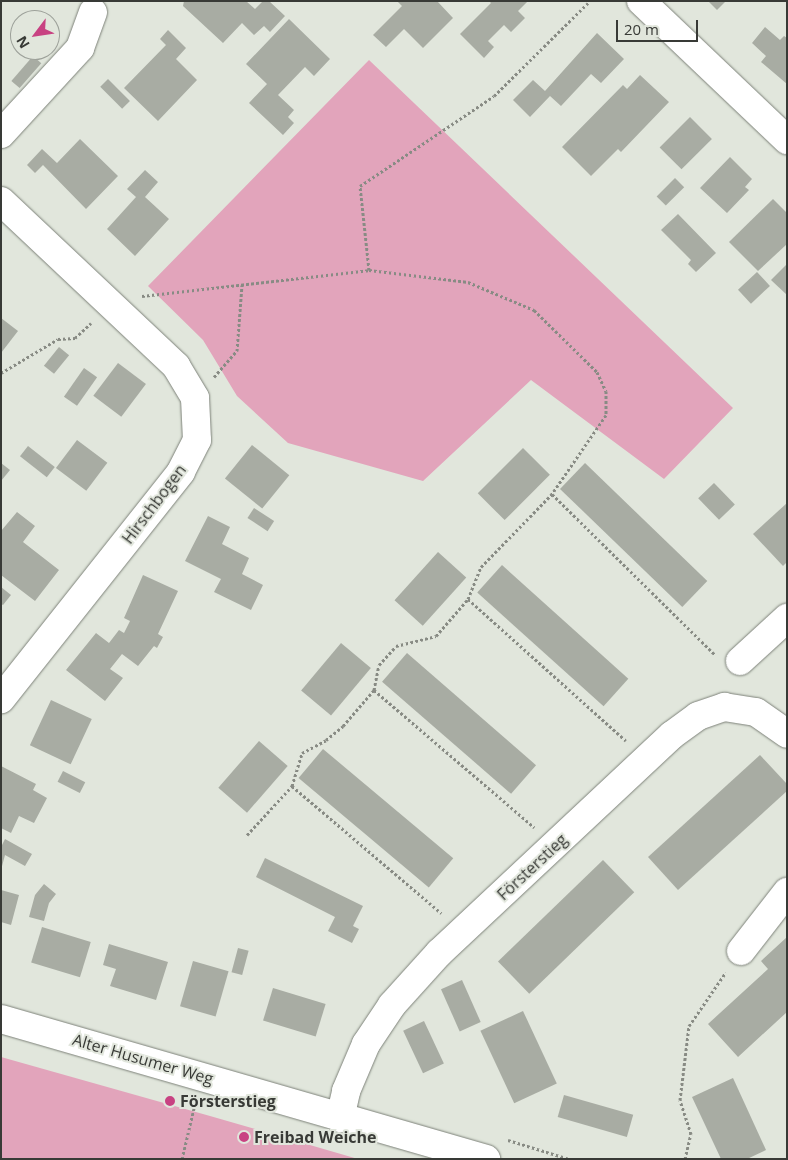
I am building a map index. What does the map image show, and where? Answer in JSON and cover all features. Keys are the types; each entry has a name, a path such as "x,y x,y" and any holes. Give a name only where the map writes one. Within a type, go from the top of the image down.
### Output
{"street":[{"path":"641,1 787,140"},
{"path":"1,134 80,48 93,12"},
{"name":"Hirschbogen","path":"1,201 176,366 195,398 197,440 181,472 1,699"},
{"path":"729,660 787,618"},
{"name":"Försterstieg","path":"340,1118 346,1091 366,1044 392,1005 462,932 646,760 698,716 724,707 756,712 787,734"},
{"path":"741,951 787,892"},
{"name":"Alter Husumer Weg","path":"1,1019 219,1080 340,1118 486,1159"}],"path":[{"path":"369,270 360,186 494,96 590,1"},
{"path":"1,373 58,339 75,338 100,314 136,297 369,270 468,282 534,310 597,372 606,391 606,415 552,494 481,567 468,599 436,636 396,646 379,665 374,690 343,726 326,740 302,753 292,786 247,835"},
{"path":"237,352 242,284"},
{"path":"552,494 729,660"},
{"path":"468,599 646,760"},
{"path":"374,690 555,845"},
{"path":"292,786 462,932"},
{"path":"686,1159 691,1134 680,1100 689,1026 741,951"},
{"path":"182,1159 196,1101"}],"shaded area":[{"path":"369,60 733,408 664,479 531,380 423,481 288,443 237,396 203,340 148,286"},
{"path":"1,1057 210,1116 358,1159 1,1159"}],"building":[{"path":"184,1 246,1 255,9 263,1 269,1 285,16 270,32 264,26 254,35 242,23 223,43 183,6"},
{"path":"397,1 437,1 453,18 423,48 404,29 386,47 373,35 402,6"},
{"path":"489,1 528,1 518,11 525,18 511,32 504,25 488,41 494,47 484,58 460,34 491,3"},
{"path":"708,1 726,1 717,10"},
{"path":"289,19 330,59 314,76 305,67 278,95 294,110 288,117 294,123 283,135 249,103 267,84 246,64"},
{"path":"765,27 780,40 784,36 787,38 787,84 761,62 766,56 752,43"},
{"path":"168,30 186,48 176,59 197,80 158,121 124,88 166,45 160,39"},
{"path":"597,33 624,59 601,83 591,74 561,106 550,96 530,117 513,100 533,80 545,91"},
{"path":"30,60 38,60 41,63 20,88 11,81"},
{"path":"640,75 669,102 621,152 618,149 591,176 562,147 623,85 627,89"},
{"path":"108,79 130,101 122,109 100,87"},
{"path":"690,117 712,139 682,169 660,147"},
{"path":"80,139 118,176 86,209 43,165 35,173 27,165 42,149 57,163"},
{"path":"730,157 752,179 745,187 749,190 727,213 700,188"},
{"path":"145,170 158,182 145,197 169,219 135,256 107,229 136,197 127,189"},
{"path":"675,178 684,187 666,206 657,196"},
{"path":"773,199 787,213 787,244 758,271 729,242"},
{"path":"678,214 716,253 696,272 688,264 691,260 661,230"},
{"path":"787,264 787,295 771,280"},
{"path":"757,272 770,286 751,304 738,290"},
{"path":"1,318 18,331 1,353"},
{"path":"59,347 69,355 54,374 44,366"},
{"path":"118,363 146,384 121,417 93,396"},
{"path":"84,368 97,377 77,406 64,397"},
{"path":"77,440 107,463 86,491 56,468"},
{"path":"252,445 289,475 262,509 225,478"},
{"path":"28,446 55,467 47,477 20,456"},
{"path":"523,448 550,475 505,520 478,493"},
{"path":"1,463 10,470 1,481"},
{"path":"585,463 707,581 682,607 560,489"},
{"path":"714,483 735,505 719,520 698,498"},
{"path":"787,503 787,562 783,566 753,534"},
{"path":"254,508 274,521 268,531 247,518"},
{"path":"17,512 35,526 23,542 59,570 35,601 1,575 1,531"},
{"path":"208,516 230,527 222,544 249,558 242,574 263,585 251,610 214,592 221,579 185,561"},
{"path":"438,552 466,577 423,626 395,600"},
{"path":"502,565 628,679 604,706 477,592"},
{"path":"143,575 178,591 158,634 163,637 157,648 154,646 138,666 122,654 110,669 123,678 105,701 66,670 96,633 109,643 119,630 124,633 130,621 124,618"},
{"path":"1,587 11,595 3,605 1,604"},
{"path":"341,643 371,668 331,716 301,690"},
{"path":"407,653 536,765 511,794 382,682"},
{"path":"51,700 92,719 71,764 30,745"},
{"path":"259,741 288,766 247,813 218,788"},
{"path":"323,749 453,858 429,887 299,778"},
{"path":"760,755 787,784 787,791 678,890 648,857"},
{"path":"1,766 36,784 33,790 47,798 34,823 19,816 11,833 1,828"},
{"path":"63,771 85,782 80,793 58,782"},
{"path":"5,839 32,854 25,866 5,855 1,870 1,847"},
{"path":"265,858 363,906 353,926 359,929 352,943 328,931 335,917 256,877"},
{"path":"603,860 634,892 529,994 498,961"},
{"path":"44,884 56,894 49,903 44,921 29,917 35,895"},
{"path":"1,890 19,895 11,925 1,922"},
{"path":"42,927 91,942 80,977 31,962"},
{"path":"787,937 787,1012 738,1057 708,1024 768,969 761,961"},
{"path":"109,944 168,962 156,1000 110,986 116,969 103,965"},
{"path":"238,948 249,951 242,975 232,972"},
{"path":"193,961 229,971 216,1016 180,1006"},
{"path":"462,980 481,1022 460,1031 441,989"},
{"path":"273,988 326,1004 316,1037 263,1021"},
{"path":"523,1011 557,1084 514,1103 480,1031"},
{"path":"424,1021 444,1064 423,1073 403,1031"},
{"path":"733,1078 766,1150 747,1159 721,1159 692,1097"},
{"path":"564,1095 633,1115 627,1137 558,1117"}],"place":[{"name":"Försterstieg","path":"170,1101"},
{"name":"Freibad Weiche","path":"244,1137"}]}
